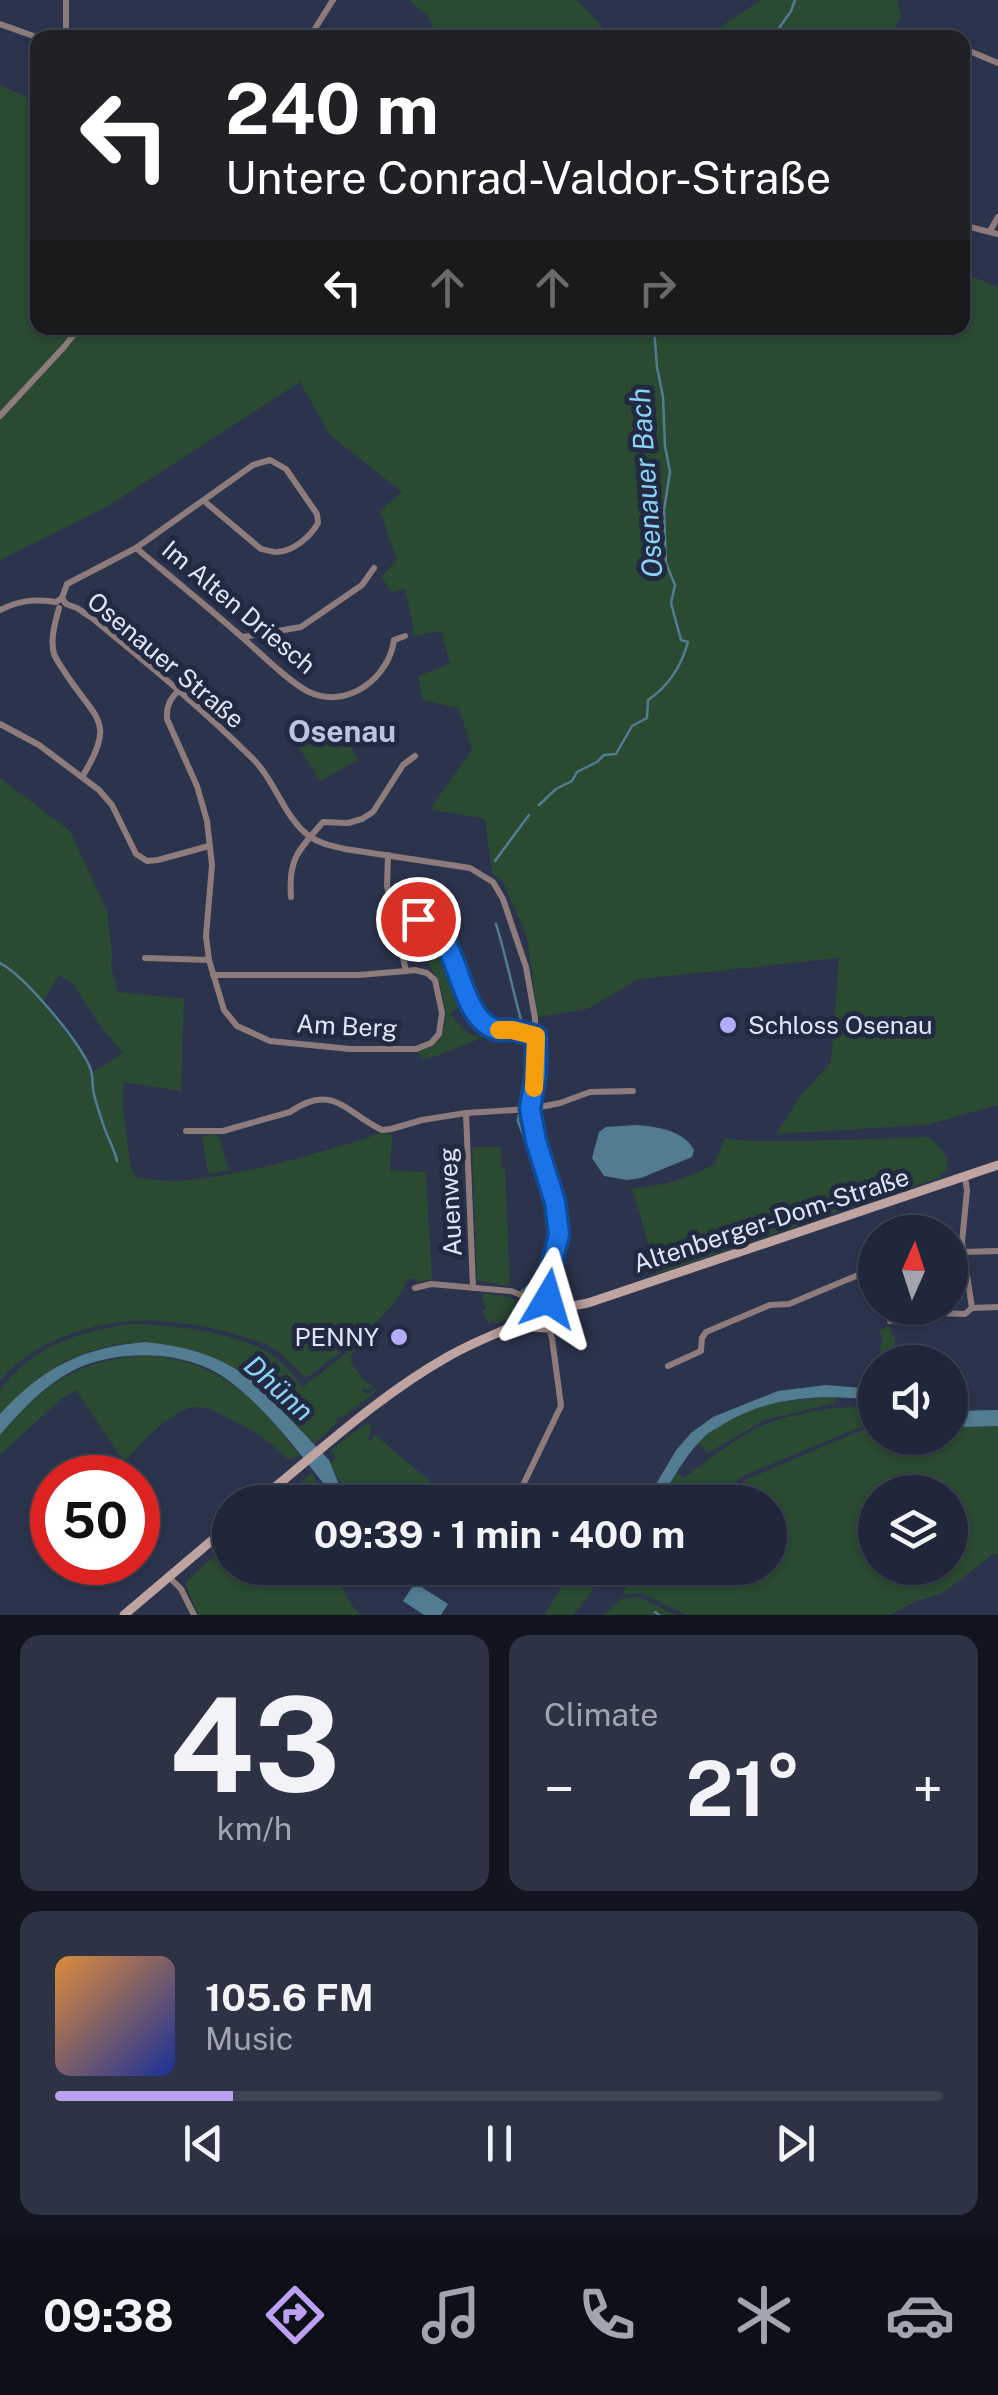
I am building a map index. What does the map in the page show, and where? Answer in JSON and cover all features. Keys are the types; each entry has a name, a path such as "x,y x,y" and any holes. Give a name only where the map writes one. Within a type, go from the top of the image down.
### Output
{"main road":[{"name":"Altenberger-Dom-Straße","path":"556,1309 588,1303 998,1165"},
{"path":"544,1297 556,1309 555,1319 548,1326 537,1328 526,1320 524,1312 528,1302 544,1297"},
{"path":"278,1485 411,1378 450,1354 526,1320"},
{"path":"124,1615 212,1540"}],"street":[{"path":"66,0 66,30"},
{"path":"315,30 333,0"},
{"path":"0,24 30,35"},
{"path":"970,51 998,63"},
{"path":"994,233 998,217"},
{"path":"0,416 73,335"},
{"path":"82,777 96,755 99,722 94,709 55,657 52,641 66,584 136,548 253,465 270,460 286,469 317,514 318,524 304,542 279,553 260,549 204,501"},
{"name":"Im Alten Driesch","path":"136,548 308,692 331,698 356,694 381,672 394,640 405,636"},
{"path":"242,637 301,627 362,584 374,568"},
{"name":"Osenauer Straße","path":"0,610 32,599 77,608 92,618 259,765 294,822 310,838"},
{"name":"Am Berg","path":"178,690 166,709 167,719 198,786 207,821 212,865 206,936 224,1010 237,1026 270,1041 350,1049 416,1050 439,1034 442,1014 435,980 426,972 406,971"},
{"path":"0,724 39,745 99,790 112,805 136,854 158,860 209,846"},
{"path":"291,897 293,861 323,822 362,820 372,812 403,764 414,756"},
{"path":"394,758 403,764"},
{"path":"310,838 325,845 470,868 493,882 502,898 526,967 535,1018 536,1073 530,1109 555,1202 559,1234 544,1297"},
{"path":"213,975 360,976 406,971 387,886 388,855"},
{"path":"427,921 434,914"},
{"path":"409,921 427,921 450,949 458,976 483,1020 496,1030 536,1036"},
{"path":"157,947 157,958"},
{"path":"146,958 209,960"},
{"path":"186,1131 223,1131 330,1098 382,1130 466,1113 530,1109 590,1092 633,1091"},
{"name":"Auenweg","path":"466,1113 473,1288"},
{"path":"964,1176 968,1191 966,1215"},
{"path":"968,1252 998,1251"},
{"path":"668,1366 701,1351 706,1332 858,1275"},
{"path":"414,1288 432,1284 510,1292 528,1302"},
{"path":"968,1288 972,1308"},
{"path":"968,1311 998,1307"},
{"path":"522,1485 561,1406 548,1326"},
{"path":"169,1577 182,1589 194,1615"}],"green space":[{"path":"409,0 577,0 605,30 434,30 429,17"},
{"path":"761,0 897,0 901,16 894,30 716,30"},
{"path":"0,85 30,99 30,335 970,335 970,276 998,287 998,1105 926,1125 776,1134 801,1095 831,1062 839,958 639,979 587,1009 538,1017 527,937 503,882 492,873 485,819 430,809 472,750 459,708 422,700 418,676 450,664 441,631 413,636 405,589 392,592 381,577 397,560 380,511 402,492 330,435 300,382 105,508 0,560"},
{"path":"288,730 351,747 358,760 320,781"},
{"path":"0,778 70,831 107,911 111,967 118,992 184,999 181,1091 123,1082 123,1111 134,1177 175,1181 205,1178 302,1157 376,1133 392,1135 390,1170 426,1172 432,1279 406,1281 378,1320 308,1377 260,1342 207,1327 147,1321 108,1324 58,1339 22,1360 0,1382","holes":["59,975 74,985 123,1053 93,1072 42,1003"]},
{"path":"445,949 467,999 450,1014 467,1033 484,1038 423,1059 416,1051 441,1036 445,1026 440,984 428,963"},
{"path":"202,1136 219,1137 229,1170 208,1174"},
{"path":"928,1137 946,1156 946,1172 941,1177 657,1274 632,1188 675,1181 715,1164 725,1138 808,1141"},
{"path":"472,1147 501,1147 510,1286 477,1281"},
{"path":"485,1293 512,1298 518,1306 516,1314 495,1323 491,1320 489,1324 482,1311 486,1309 482,1296"},
{"path":"131,1324 186,1328 246,1342 276,1358 303,1387 354,1347 350,1362 374,1387 361,1389 370,1394 375,1388 377,1391 343,1417 336,1418 338,1422 314,1444 242,1372 145,1342 117,1344 64,1362 0,1414 0,1390 42,1351 93,1331"},
{"path":"890,1326 895,1345 880,1345 883,1342 879,1330"},
{"path":"146,1355 173,1359 217,1374 252,1400 300,1456 288,1459 250,1430 199,1407 179,1412 131,1455 119,1455 76,1390 0,1455 0,1435 47,1389 81,1369"},
{"path":"835,1397 835,1403 765,1420 708,1453 698,1444 726,1420 743,1413 780,1402"},
{"path":"858,1406 858,1428 743,1476 732,1485 668,1485 675,1472 684,1478 759,1427"},
{"path":"368,1422 368,1440 375,1435 431,1482 344,1485 329,1464 336,1458 331,1450"},
{"path":"998,1426 998,1554 968,1574 968,1475 858,1475 858,1585 953,1585 889,1615 687,1615 641,1593 623,1595 627,1585 787,1585 787,1485 739,1485 858,1432 858,1455 968,1455 968,1427"},
{"path":"312,1473 318,1485 297,1485"},
{"path":"212,1558 212,1585 341,1585 360,1615 198,1615 187,1581"},
{"path":"562,1585 595,1585 573,1615 545,1615"},
{"path":"639,1597 676,1615 603,1615 621,1599"}],"water":[{"path":"637,1125 677,1134 694,1150 692,1157 641,1178 604,1176 592,1158 599,1132 606,1127"},
{"path":"145,1342 176,1347 230,1365 256,1383 329,1460 339,1485 325,1485 270,1419 228,1380 212,1370 174,1358 111,1358 74,1370 34,1399 0,1435 0,1414 48,1372 83,1355"},
{"path":"826,1385 858,1388 858,1399 796,1399 740,1415 703,1438 669,1485 655,1485 691,1433 713,1417 778,1391"},
{"path":"998,1410 998,1426 968,1427 968,1411"},
{"path":"414,1585 418,1585 448,1604 441,1615 424,1615 403,1601"}],"waterway":[{"name":"Osenauer Bach","path":"778,30 795,0"},
{"name":"Osenauer Bach","path":"539,805 572,781 577,772 604,755 616,754 632,726 647,718 648,700 673,675 688,642 681,640 671,603 675,585 666,563 664,510 670,472 655,335"},
{"name":"Osenauer Bach","path":"495,861 529,815"},
{"name":"Osenauer Bach","path":"496,924 523,1027"},
{"path":"0,963 37,995 85,1058 117,1161"},
{"name":"Osenauer Bach","path":"526,1040 529,1075"},
{"name":"Osenauer Bach","path":"521,1101 527,1085"},
{"name":"Osenauer Bach","path":"519,1114 518,1121 550,1212 552,1234 534,1282 522,1291"},
{"path":"655,1612 659,1615"}],"slow traffic":[{"path":"499,1030 536,1036 534,1088"}],"place":[{"name":"Schloss Osenau","path":"728,1025"},
{"name":"PENNY","path":"399,1337"}],"district":[{"name":"Osenau","path":"342,732"}],"route":[{"path":"418,919 427,921 446,942 458,976 483,1020 496,1030 536,1036 536,1073 530,1109 555,1202 559,1234 544,1297 548,1299"}],"water label":[{"name":"Dhünn","path":"279,1388"}]}
